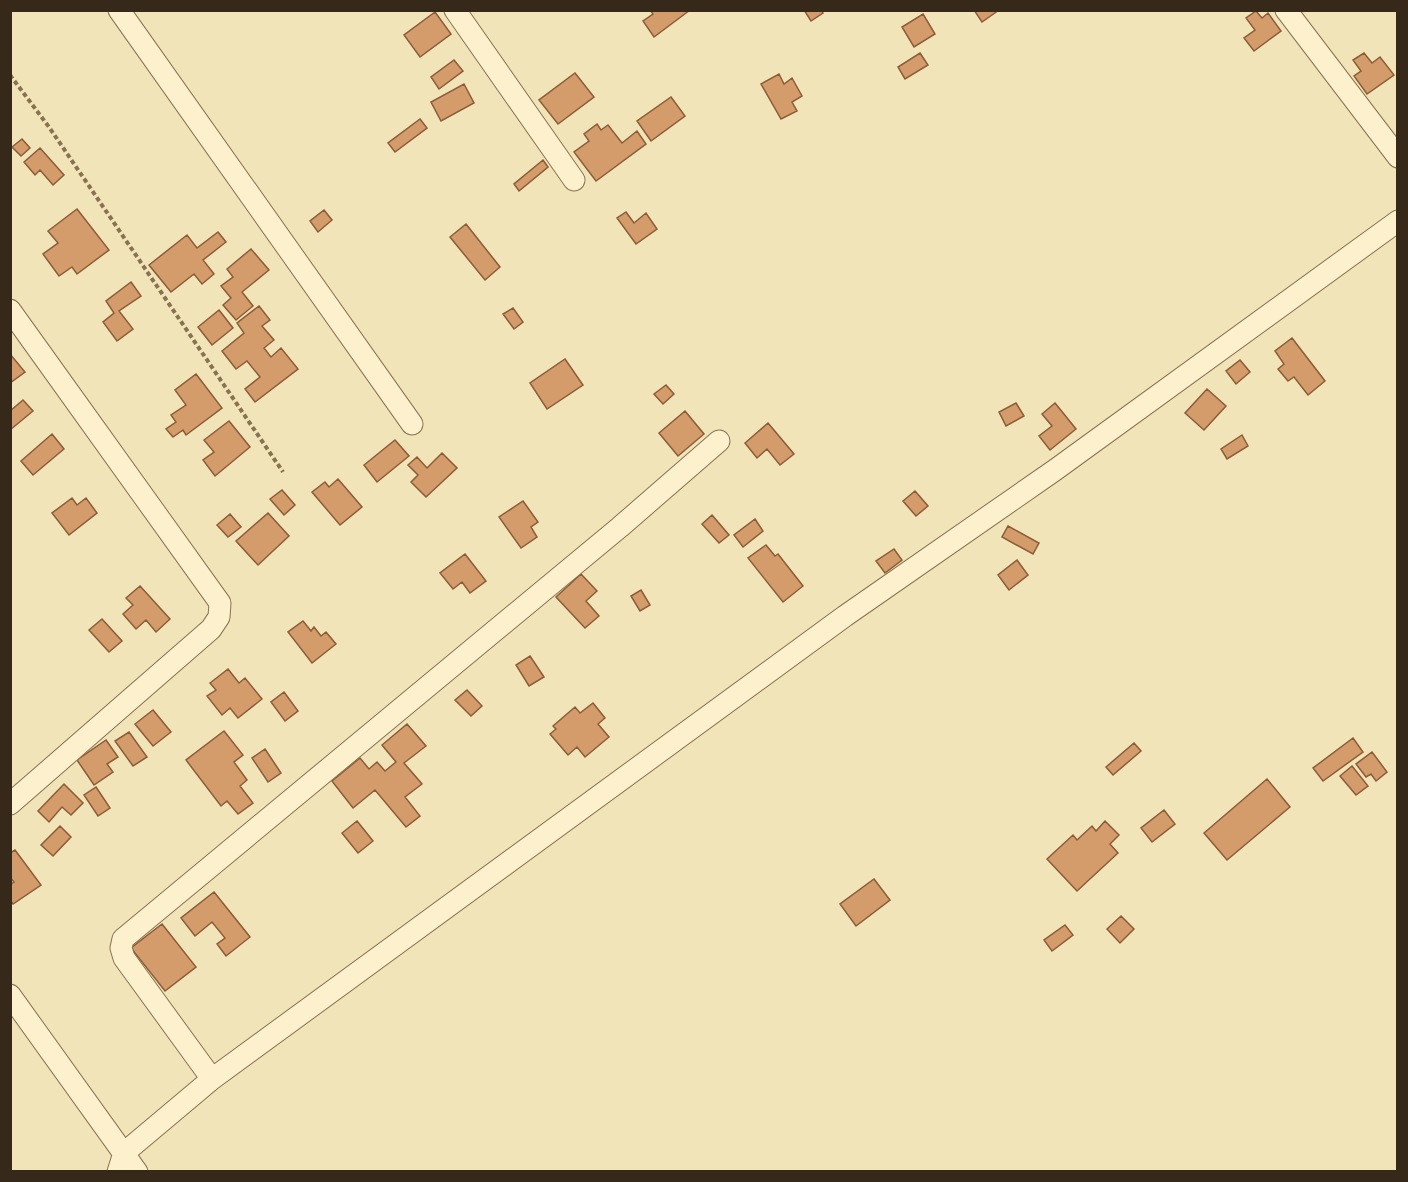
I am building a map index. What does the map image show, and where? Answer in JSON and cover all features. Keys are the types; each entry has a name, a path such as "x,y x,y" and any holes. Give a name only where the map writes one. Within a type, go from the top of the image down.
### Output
{"street":[{"path":"119,10 411,424"},
{"path":"455,10 574,180"},
{"path":"1286,10 1398,157"},
{"path":"121,1162 212,1079 845,616 1055,470 1398,221"},
{"path":"10,310 220,603 219,617 211,629 10,804"},
{"path":"212,1079 124,958 121,948 123,939 620,527 719,441"},
{"path":"10,995 121,1162 137,1172"}],"path":[{"path":"10,75 49,127 283,472"}],"building":[{"path":"650,10 690,10 654,37 643,21 653,14"},
{"path":"804,10 821,10 823,13 811,21"},
{"path":"974,10 999,10 982,22"},
{"path":"1256,11 1262,18 1268,13 1281,31 1254,51 1244,38 1255,30 1246,18"},
{"path":"435,12 451,34 420,57 404,35"},
{"path":"923,14 935,34 914,47 902,27"},
{"path":"920,53 928,65 905,79 898,67"},
{"path":"1364,53 1372,63 1380,57 1394,75 1367,94 1354,76 1361,71 1353,60"},
{"path":"454,60 463,71 439,89 431,77"},
{"path":"575,73 594,97 558,124 539,100"},
{"path":"779,74 784,84 792,78 802,96 792,102 797,111 781,119 761,84"},
{"path":"464,84 474,103 441,121 431,102"},
{"path":"671,97 685,116 651,141 637,121"},
{"path":"420,119 427,128 395,152 388,143"},
{"path":"597,124 601,130 608,125 622,143 637,131 646,144 596,181 574,152 589,141 584,134"},
{"path":"22,139 30,148 21,156 12,147"},
{"path":"40,148 64,175 53,185 40,170 35,175 24,162"},
{"path":"543,160 548,167 519,191 514,184"},
{"path":"77,209 109,250 77,274 72,267 59,276 43,254 58,243 48,231"},
{"path":"324,210 332,220 318,232 310,221"},
{"path":"626,212 634,223 646,213 657,229 636,244 617,218"},
{"path":"466,224 500,267 485,280 450,237"},
{"path":"218,232 226,242 203,260 214,274 202,284 194,274 171,292 149,265 187,235 197,248"},
{"path":"251,249 269,270 242,292 253,306 236,320 223,305 231,298 221,286 233,277 227,269"},
{"path":"131,282 141,296 119,311 133,329 117,341 103,322 114,313 106,301"},
{"path":"259,306 270,320 262,326 274,340 264,348 271,357 281,348 298,369 255,402 245,389 260,377 247,361 236,369 222,351 244,333 237,323"},
{"path":"513,308 523,322 514,329 503,314"},
{"path":"219,310 233,328 212,345 198,327"},
{"path":"1292,338 1325,381 1308,395 1294,377 1288,381 1278,369 1284,364 1275,351"},
{"path":"10,354 25,372 10,383"},
{"path":"565,359 583,385 547,409 530,383"},
{"path":"1240,360 1250,372 1236,384 1226,371"},
{"path":"196,374 222,408 186,435 183,430 173,437 166,429 176,422 171,415 186,405 175,390"},
{"path":"666,385 674,394 663,404 654,394"},
{"path":"1207,389 1226,406 1204,430 1185,413"},
{"path":"23,400 33,411 10,430 10,411"},
{"path":"1016,403 1024,416 1006,426 999,412"},
{"path":"1055,403 1076,429 1050,450 1039,436 1052,426 1042,414"},
{"path":"685,411 704,434 678,456 659,433"},
{"path":"229,421 250,447 215,476 203,460 214,452 204,440"},
{"path":"768,423 794,454 780,465 767,449 757,458 745,443"},
{"path":"52,434 64,449 33,475 21,461"},
{"path":"1242,435 1248,446 1227,459 1221,449"},
{"path":"395,440 409,456 377,482 364,465"},
{"path":"442,453 457,468 426,497 411,482 418,475 408,465 417,457 427,468"},
{"path":"338,479 362,507 340,525 312,492 325,482 329,487"},
{"path":"282,490 295,505 284,515 270,499"},
{"path":"915,491 928,506 916,516 903,501"},
{"path":"72,498 77,505 86,498 97,513 69,535 52,513"},
{"path":"523,501 538,522 531,527 537,537 521,548 499,517"},
{"path":"268,513 289,536 258,565 236,541"},
{"path":"230,514 241,527 228,537 217,525"},
{"path":"712,515 729,535 719,543 702,524"},
{"path":"755,519 763,531 743,547 734,535"},
{"path":"1008,526 1039,543 1033,554 1002,537"},
{"path":"766,545 775,556 778,554 803,586 783,602 748,558"},
{"path":"894,549 902,560 885,573 876,561"},
{"path":"465,554 486,581 470,593 462,582 453,589 440,573"},
{"path":"1017,560 1028,575 1009,590 998,575"},
{"path":"581,574 597,591 586,601 599,616 585,628 556,597"},
{"path":"140,586 170,619 156,632 146,620 136,629 123,614 133,605 126,598"},
{"path":"641,590 650,605 640,611 631,596"},
{"path":"102,619 122,641 109,652 89,630"},
{"path":"303,621 311,631 314,627 321,636 326,632 336,644 312,663 288,632"},
{"path":"530,656 544,677 529,686 516,665"},
{"path":"228,669 239,683 245,678 262,699 238,718 230,708 222,715 207,696 216,690 210,683"},
{"path":"467,690 482,706 471,716 455,700"},
{"path":"284,692 298,711 285,721 271,702"},
{"path":"593,703 605,718 598,724 609,737 585,757 577,747 568,755 550,734 556,729 553,726 575,707 580,713"},
{"path":"153,710 171,732 153,746 135,724"},
{"path":"407,724 426,746 404,763 422,784 405,797 420,816 406,827 375,790 353,808 332,781 360,758 369,769 377,762 385,771 396,762 382,745"},
{"path":"224,731 243,755 234,762 247,780 240,786 253,803 238,814 227,801 221,806 186,760"},
{"path":"129,732 147,757 133,766 115,741"},
{"path":"1353,738 1363,752 1323,781 1313,768"},
{"path":"106,740 118,757 107,764 113,772 94,785 77,760"},
{"path":"1134,743 1141,751 1113,775 1106,767"},
{"path":"265,749 281,773 268,782 252,758"},
{"path":"1372,752 1387,772 1376,781 1371,774 1366,777 1356,764"},
{"path":"1352,766 1368,786 1356,795 1340,776"},
{"path":"1267,779 1290,807 1227,860 1204,833"},
{"path":"64,784 83,803 71,815 62,807 49,822 38,811"},
{"path":"96,787 110,808 98,816 84,795"},
{"path":"1164,810 1175,824 1152,842 1141,828"},
{"path":"357,821 373,841 358,853 342,833"},
{"path":"1105,821 1119,835 1110,844 1118,853 1077,891 1047,859 1073,835 1077,840 1092,826 1096,831"},
{"path":"60,826 71,837 53,856 41,845"},
{"path":"15,850 41,885 13,904 10,900 10,885 14,882 10,877 10,853"},
{"path":"874,879 890,900 856,926 840,904"},
{"path":"214,892 250,937 226,956 217,944 225,938 212,922 195,936 181,918"},
{"path":"1121,916 1134,929 1120,943 1107,929"},
{"path":"162,924 196,967 165,991 131,948"},
{"path":"1065,925 1073,935 1052,951 1044,940"}]}
